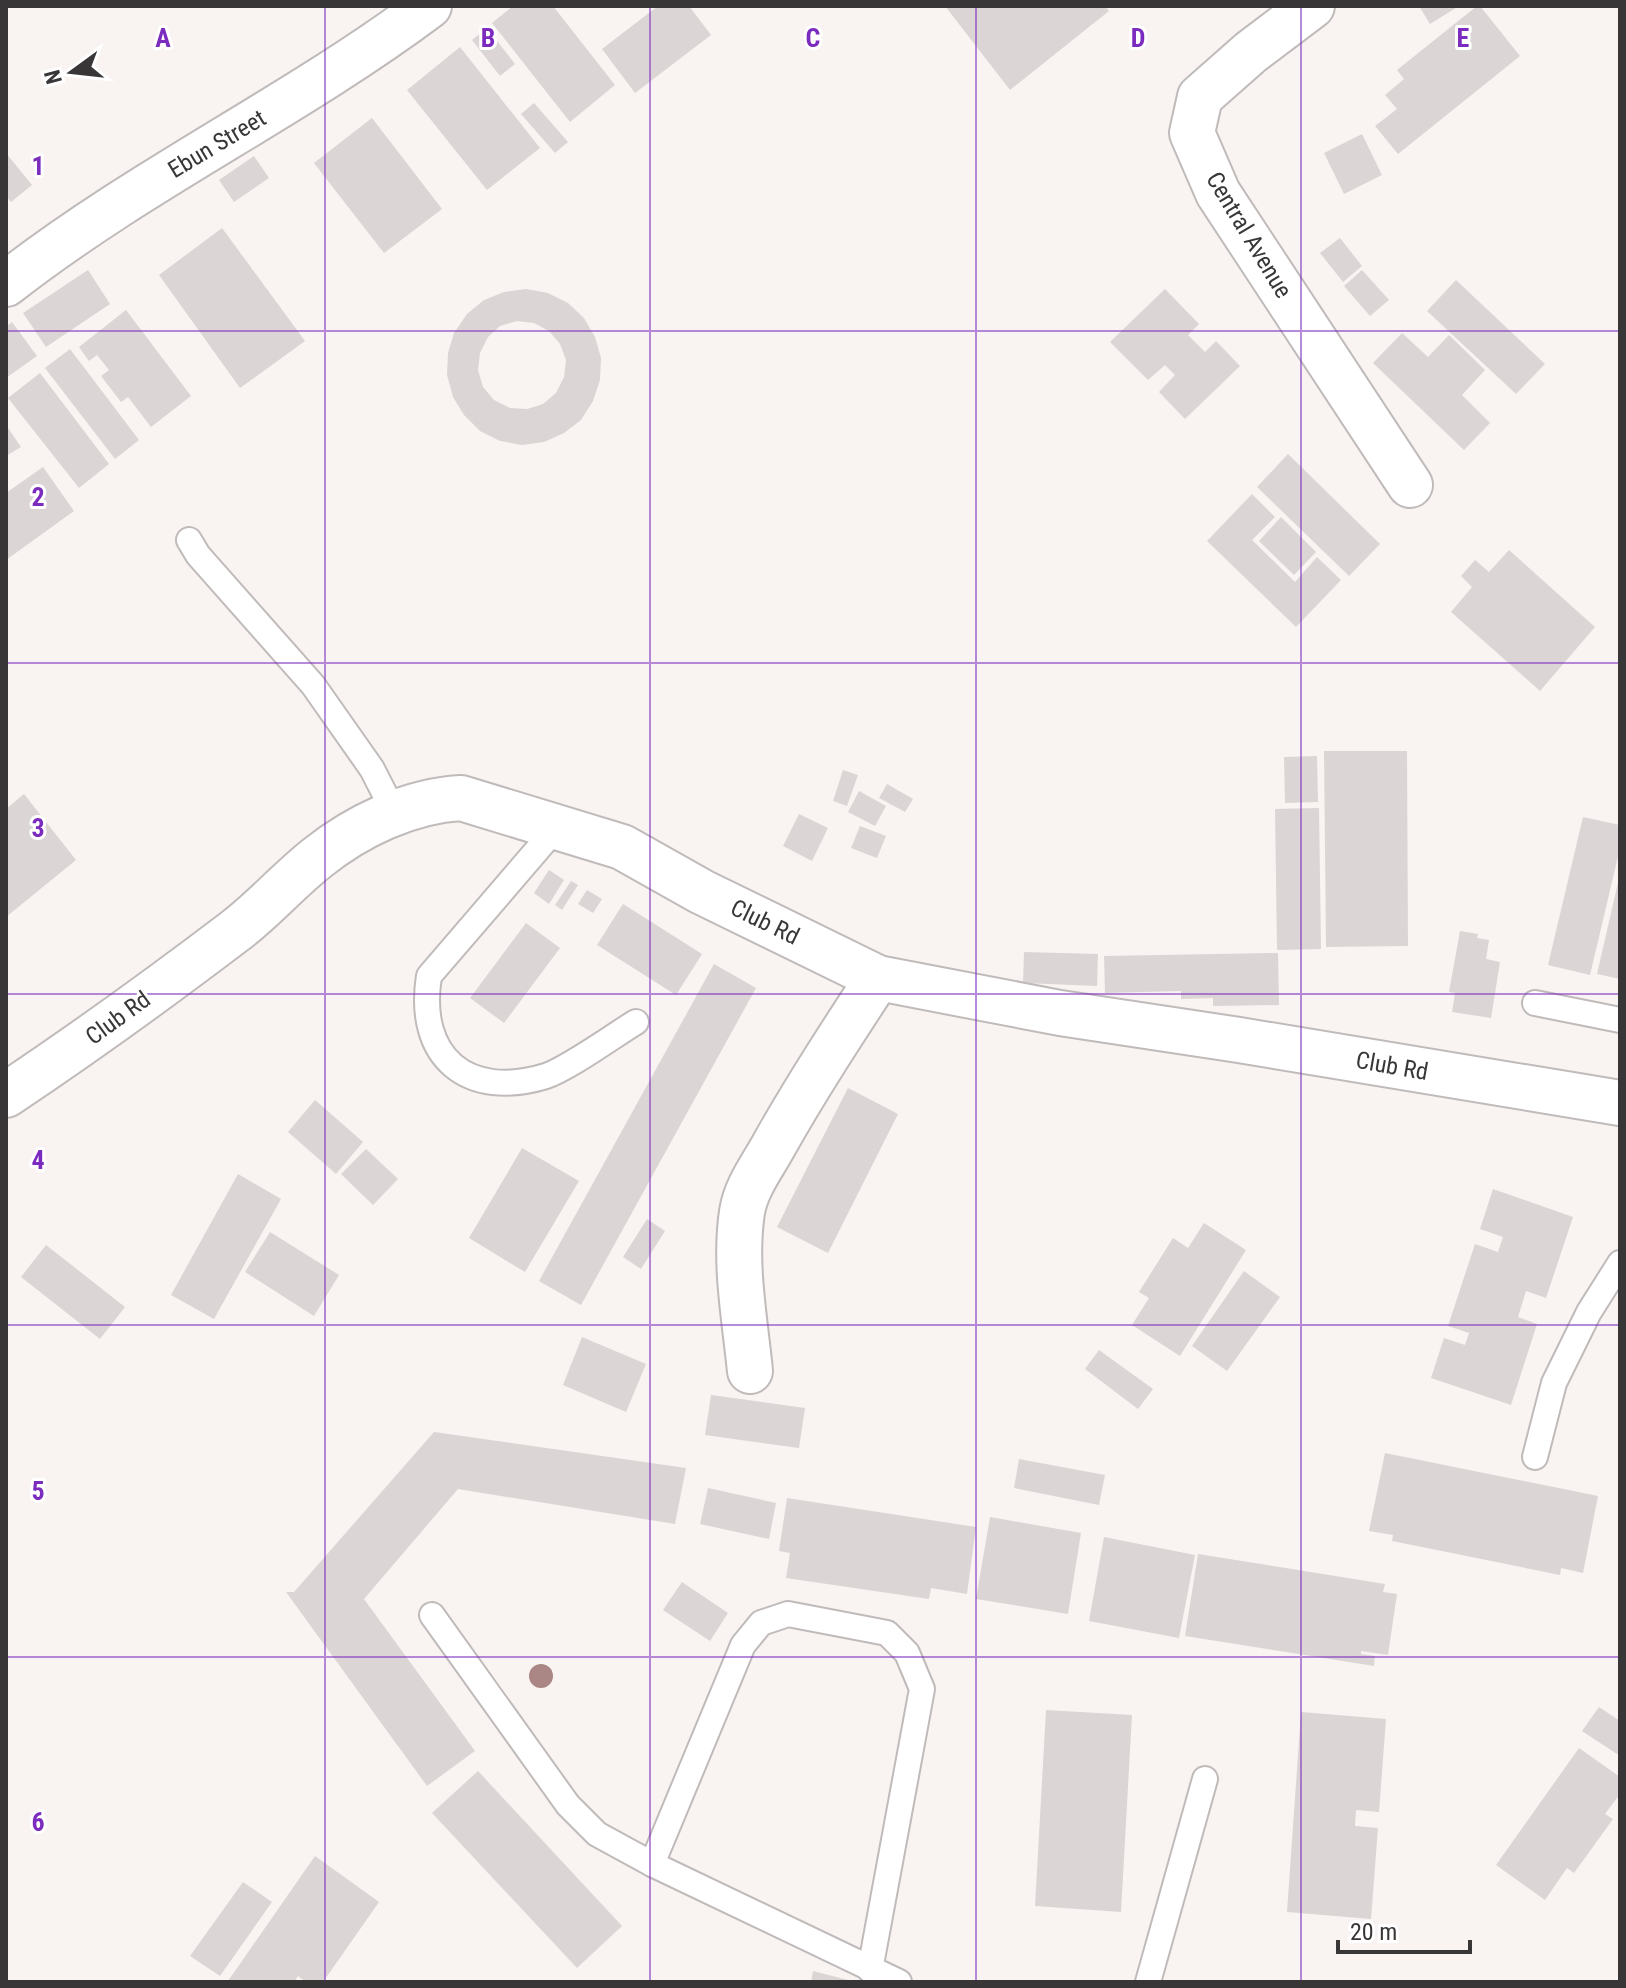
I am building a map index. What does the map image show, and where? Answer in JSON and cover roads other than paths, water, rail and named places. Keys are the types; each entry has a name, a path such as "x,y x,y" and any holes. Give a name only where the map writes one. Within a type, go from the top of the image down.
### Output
{"street":[{"name":"Ebun Street","path":"6,284 126,200 273,110 429,6"},
{"name":"Central Avenue","path":"1312,6 1251,52 1200,97 1192,133 1218,193 1410,485"},
{"name":"Club Rd","path":"6,1095 100,1033 246,923 316,859 354,831 443,799 461,798 622,847 702,892 878,978 1060,1013 1620,1103"},
{"path":"750,1371 741,1287 742,1210 750,1187 800,1098 878,978"}],"lane":[{"path":"189,540 198,555 313,685 372,769 395,814"},
{"path":"557,827 429,976 425,999 434,1036 448,1064 465,1075 487,1082 516,1083 550,1075 636,1022"},
{"path":"1535,1003 1620,1020"},
{"path":"1535,1457 1554,1383 1589,1312 1620,1263"},
{"path":"652,1864 743,1645 761,1623 788,1614 887,1633 907,1653 922,1689 870,1970"},
{"path":"432,1615 568,1805 597,1834 652,1864 899,1982"},
{"path":"1148,1982 1205,1779"}]}
